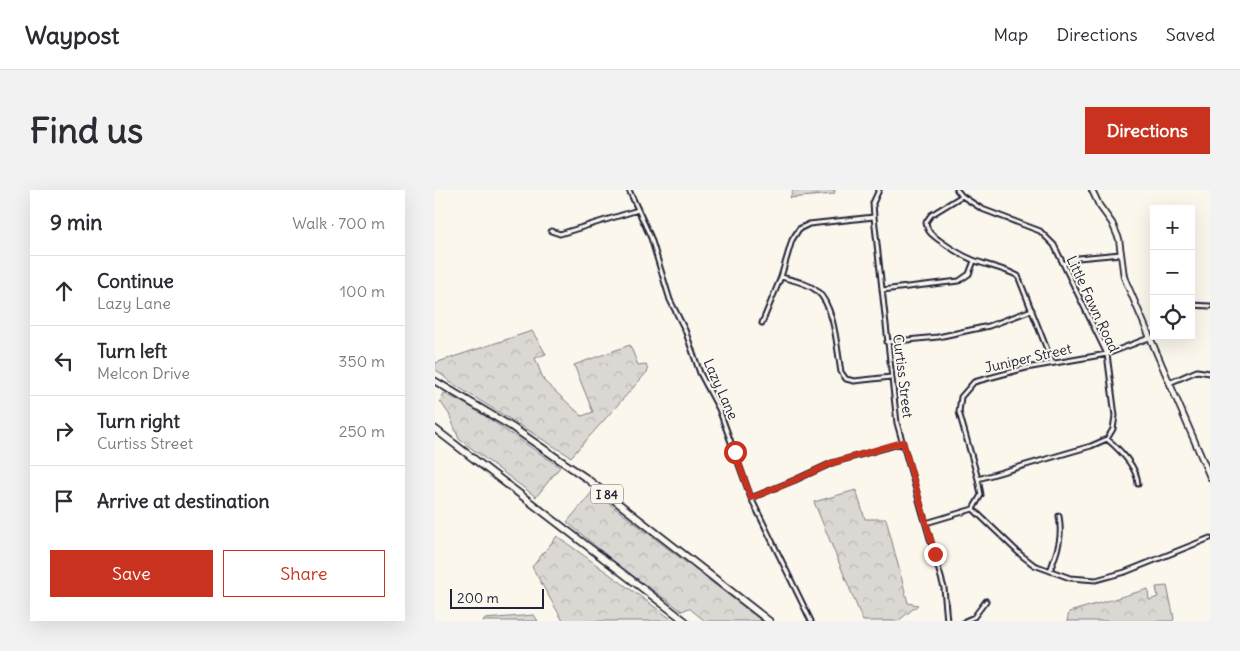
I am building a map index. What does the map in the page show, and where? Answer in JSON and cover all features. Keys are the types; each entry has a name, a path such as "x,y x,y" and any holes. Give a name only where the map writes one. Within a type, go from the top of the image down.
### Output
{"highway":[{"name":"I 84","path":"435,381 512,427 580,473 769,621"},
{"path":"435,428 685,621"}],"street":[{"name":"Lazy Lane","path":"629,190 651,238 670,300 685,330 700,373 719,409 751,498 811,621"},
{"name":"Curtiss Street","path":"879,190 873,203 874,217 897,423 944,588 947,621"},
{"name":"Little Fawn Road","path":"957,190 962,196 982,210 1040,231 1054,245 1107,354 1115,416 1113,429 1107,439"},
{"path":"1092,190 1099,205 1112,223 1119,239 1124,277 1210,477"},
{"path":"962,196 931,215 926,222 926,228 950,248 974,261 1009,271 1018,276 1052,363"},
{"path":"551,231 560,234 638,210"},
{"path":"762,323 781,276 792,240 799,229 809,224 874,217"},
{"path":"1063,264 1078,258 1121,254"},
{"path":"882,290 959,281 969,274 974,261"},
{"path":"781,276 816,290 824,299 829,311 841,372 846,379 854,381 891,377"},
{"path":"1195,305 1210,306"},
{"path":"887,342 939,337 989,326 1032,310"},
{"name":"Juniper Street","path":"973,509 981,495 959,412 961,397 974,382 1052,363 1107,354 1149,338"},
{"path":"1169,383 1197,371 1210,373"},
{"path":"978,479 1091,446 1107,439 1126,458 1137,475 1137,484"},
{"path":"751,498 832,463 903,442"},
{"path":"1204,462 1210,459"},
{"path":"926,523 973,509 1034,565 1070,578 1096,580 1125,572 1210,538"},
{"path":"1049,571 1060,542 1061,528 1059,516"},
{"path":"965,621 975,616 986,602"}],"green space":[{"path":"793,190 835,190 834,194 790,198"},
{"path":"532,331 546,354 535,358 544,381 582,416 593,412 574,365 630,345 638,365 646,364 648,371 571,457 450,382 435,369 435,363"},
{"path":"444,393 473,408 560,467 536,497 459,439 449,414 440,401"},
{"path":"856,490 865,519 886,519 908,603 918,605 898,621 863,621 814,502"},
{"path":"593,491 762,621 705,621 689,608 682,611 622,568 567,522"},
{"path":"557,536 674,621 563,621 532,567"},
{"path":"1167,586 1173,621 1067,621 1069,612 1148,589 1149,600 1158,597 1156,587"},
{"path":"534,615 538,621 483,621 484,619"}],"route":[{"path":"735,452 751,498 832,463 903,442 935,554"}]}
